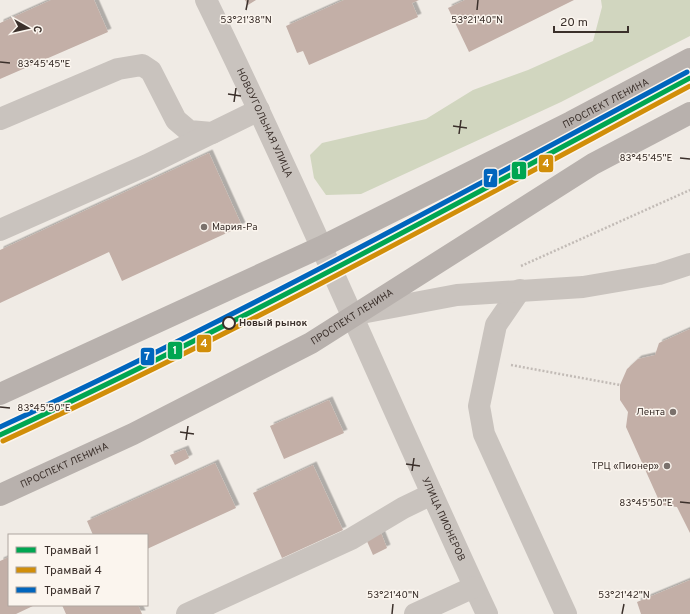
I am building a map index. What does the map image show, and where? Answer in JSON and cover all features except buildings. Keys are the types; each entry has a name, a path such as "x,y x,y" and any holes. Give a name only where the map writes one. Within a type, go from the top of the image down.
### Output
{"main road":[{"name":"ПРОСПЕКТ ЛЕНИНА","path":"0,394 321,247 571,122 690,59"},
{"name":"ПРОСПЕКТ ЛЕНИНА","path":"0,495 133,434 311,343 593,164 690,113"}],"street":[{"name":"НОВОУГОЛЬНАЯ УЛИЦА","path":"206,0 259,110 353,315"},
{"path":"0,119 118,69 142,65 151,71 176,120 189,131 212,133"},
{"path":"0,230 147,165 259,110"},
{"path":"353,315 457,295 583,287 659,274 690,264"},
{"path":"520,290 496,325 479,406 484,434 564,613"},
{"name":"УЛИЦА ПИОНЕРОВ","path":"353,315 487,614"},
{"path":"187,614 351,539 403,508 432,494"},
{"path":"415,614 474,586"}],"path":[{"path":"515,269 690,190"},
{"path":"488,360 620,385"}],"green space":[{"path":"601,0 690,0 690,36 561,102 361,194 326,195 314,178 310,155 322,143 426,119 473,90 528,70 593,41 602,7"}],"tram line":[{"name":"7","path":"0,427 174,343 346,255 687,72"},
{"name":"1","path":"0,435 175,351 348,262 690,78"},
{"name":"4","path":"3,441 177,357 349,269 690,86"}],"place":[{"name":"Мария-Ра","path":"204,227"},
{"name":"Новый рынок","path":"229,323"},
{"name":"Лента","path":"673,412"},
{"name":"ТРЦ «Пионер»","path":"667,466"}]}
